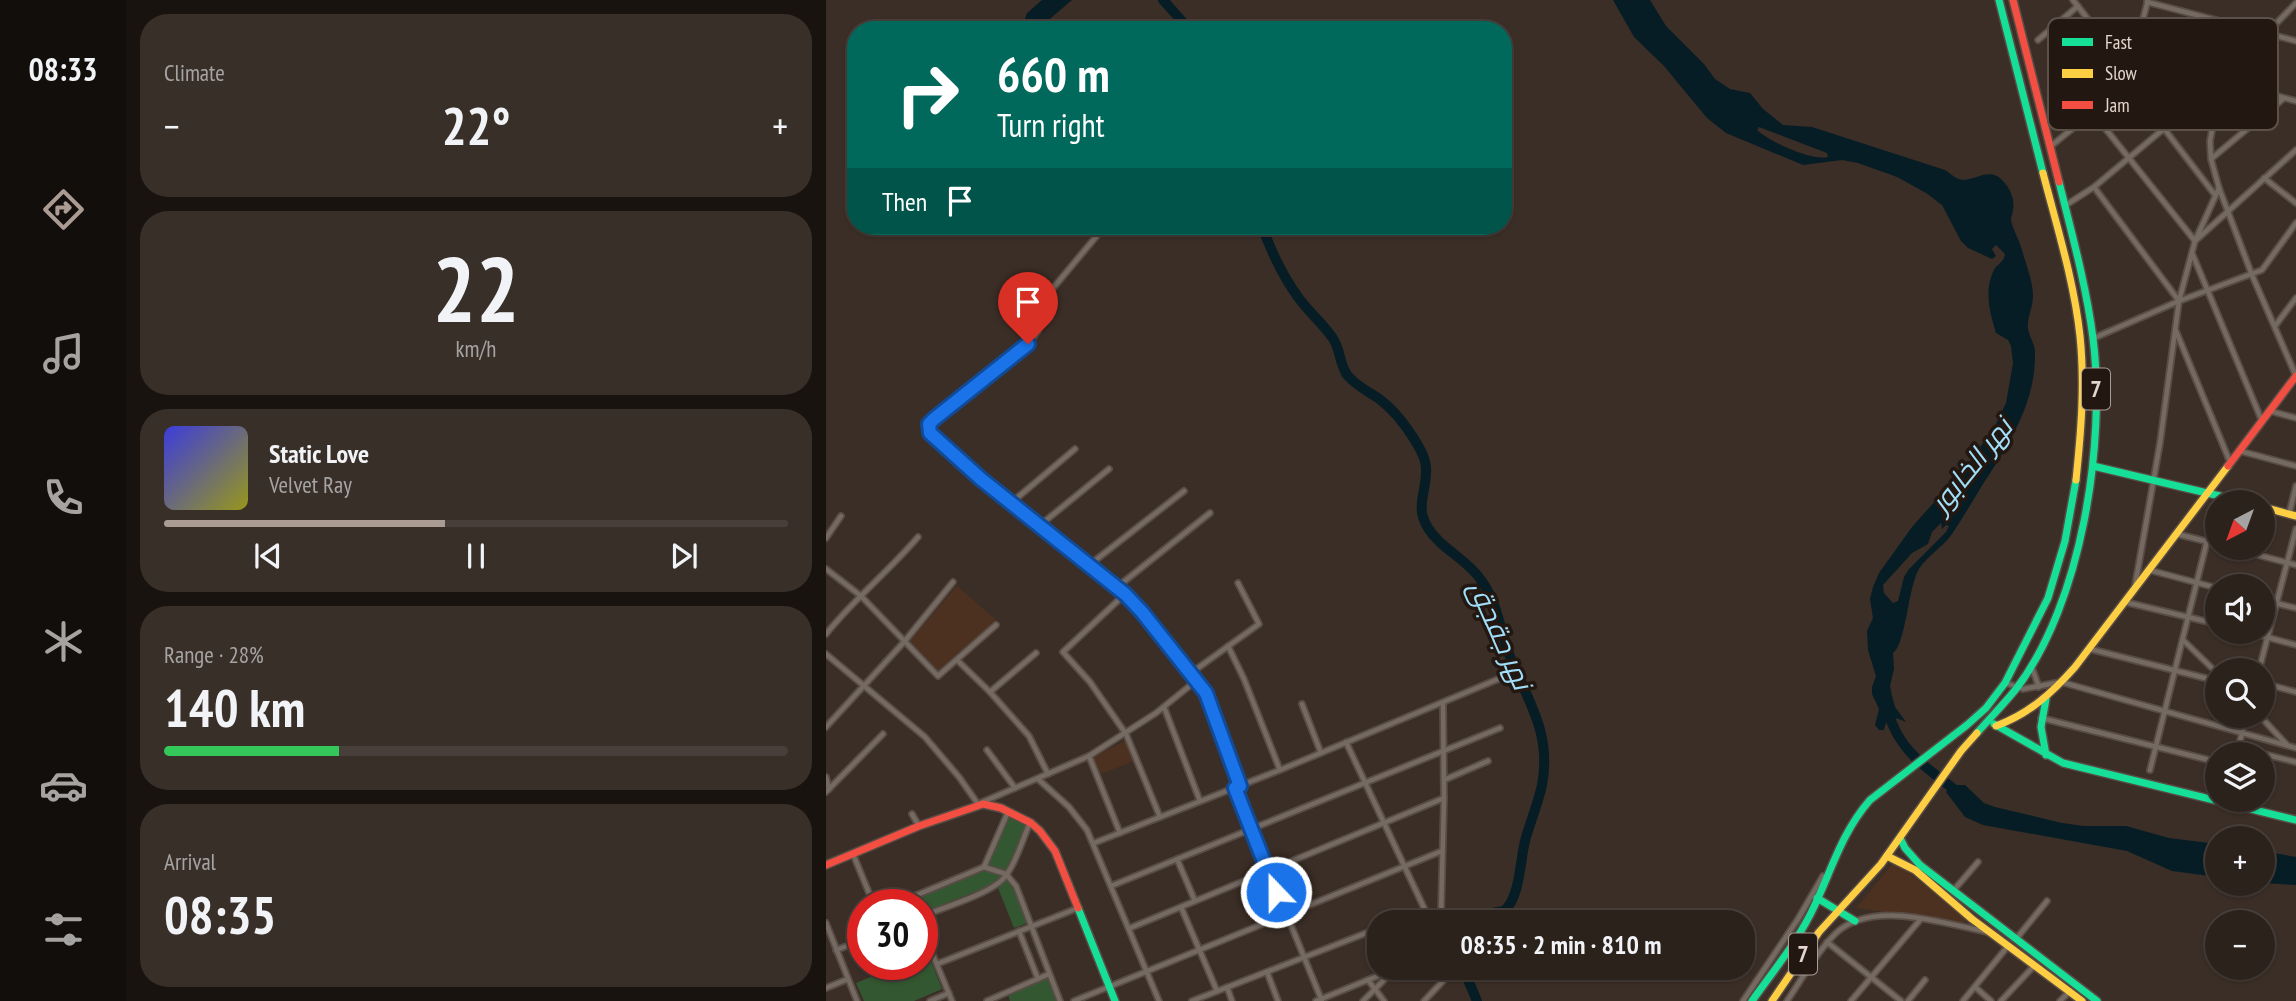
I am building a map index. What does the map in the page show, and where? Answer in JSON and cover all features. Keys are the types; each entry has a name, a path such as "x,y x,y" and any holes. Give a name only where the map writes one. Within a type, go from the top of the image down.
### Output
{"main road":[{"name":"7","path":"1752,1001 1801,929 1847,831 1859,812 1870,800 1979,715 2006,683 2043,609 2065,541 2079,456 2083,371 2080,333 2068,271 1999,0"},
{"name":"7","path":"1772,1001 1819,932 1887,856 1961,751 2017,688 2052,626 2071,575 2093,466 2096,407 2093,338 2083,276 2012,0"},
{"path":"2210,490 2296,377"},
{"path":"2093,466 2205,491"},
{"path":"1996,726 2019,718 2046,699 2090,649 2205,496"},
{"path":"2275,510 2292,515"},
{"path":"2046,699 2040,718 2042,744 2047,756"},
{"path":"1979,715 2047,756 2076,767 2296,820"},
{"path":"826,865 978,804 989,804 1008,811 1031,822 1055,851 1115,1001"},
{"path":"1900,838 1912,857 2015,940 2082,1001"},
{"path":"1887,856 1915,870 2034,967 2072,993 2097,1001"},
{"path":"1817,898 1855,921"}],"street":[{"path":"2073,0 2087,18"},
{"path":"2142,18 2147,1 2210,18"},
{"path":"2278,21 2296,3"},
{"path":"2064,18 2078,6"},
{"path":"2038,40 2048,32"},
{"path":"2278,36 2296,41"},
{"path":"2278,96 2296,102"},
{"path":"2278,103 2284,98"},
{"path":"2050,147 2071,130"},
{"path":"2106,130 2194,241"},
{"path":"2065,206 2094,187 2163,130"},
{"path":"2165,130 2216,195"},
{"path":"2212,130 2211,159 2218,188 2296,377"},
{"path":"2211,159 2246,130"},
{"path":"2194,241 2296,150"},
{"path":"2264,178 2296,203"},
{"path":"2094,187 2179,301"},
{"path":"2134,588 2154,480 2179,301 2194,241 2218,188"},
{"path":"2093,338 2179,301 2262,270 2296,223"},
{"path":"1097,235 1049,293 1038,331 1031,341 929,424 930,433 1011,503 1125,594 1197,680 1206,693 1251,830 1320,1000 1368,980 1384,1001"},
{"path":"2192,252 2262,421"},
{"path":"2274,327 2296,298"},
{"path":"2175,329 2230,463"},
{"path":"2270,411 2296,418"},
{"path":"1011,503 1075,449"},
{"path":"2239,451 2296,466"},
{"path":"1039,526 1109,469"},
{"path":"2292,515 2296,486"},
{"path":"1088,566 1184,491"},
{"path":"1116,587 1210,513"},
{"path":"826,538 841,516"},
{"path":"2275,610 2296,529"},
{"path":"2176,534 2205,541"},
{"path":"826,634 918,537"},
{"path":"2150,770 2205,549"},
{"path":"2275,559 2296,565"},
{"path":"826,569 861,596 938,676 996,625"},
{"path":"2149,570 2205,584"},
{"path":"826,727 904,642 953,582"},
{"path":"1191,673 1259,624 1238,583"},
{"path":"1125,594 1063,652 1090,682 1126,734 1160,817"},
{"path":"2124,601 2205,621"},
{"path":"2277,603 2296,608"},
{"path":"2275,639 2296,645"},
{"path":"2183,640 2205,661"},
{"path":"1228,646 1280,770"},
{"path":"2090,649 2205,678"},
{"path":"990,692 1036,653"},
{"path":"826,654 935,748 978,804 1089,756 1126,734 1197,680"},
{"path":"957,660 1029,736 1048,774"},
{"path":"2031,666 2039,687"},
{"path":"1094,843 1280,770 1508,675"},
{"path":"2006,683 2017,688 2061,682 2296,748"},
{"path":"2275,686 2296,692"},
{"path":"1441,910 1443,703"},
{"path":"1302,704 1321,753"},
{"path":"1164,707 1200,801"},
{"path":"2040,718 2205,759"},
{"path":"1111,886 1500,728"},
{"path":"2240,742 2243,728"},
{"path":"2271,728 2287,746"},
{"path":"828,790 883,734"},
{"path":"1346,742 1425,910"},
{"path":"987,750 1015,788"},
{"path":"1089,756 1120,833"},
{"path":"2275,758 2296,762"},
{"path":"1444,780 1488,761"},
{"path":"826,777 828,790"},
{"path":"1038,778 1075,813 1094,843 1159,1001"},
{"path":"1130,928 1444,799"},
{"path":"984,867 1008,811"},
{"path":"912,814 919,826"},
{"path":"938,910 992,888 1006,874 1031,822"},
{"path":"1074,1001 1404,864 1442,851"},
{"path":"853,853 868,889"},
{"path":"1177,859 1195,901"},
{"path":"1952,891 1978,862"},
{"path":"931,889 984,867 1006,874 1016,887 1060,1001"},
{"path":"1743,1001 1798,919 1823,876"},
{"path":"2015,940 2047,901"},
{"path":"938,964 1079,907"},
{"path":"1181,907 1217,991"},
{"path":"1787,1001 1827,942 1840,929 1855,921 1885,915 1991,933"},
{"path":"1851,1001 1921,919"},
{"path":"826,923 847,977"},
{"path":"1019,931 1038,979"},
{"path":"1192,1001 1367,933"},
{"path":"1827,942 1901,1001"},
{"path":"836,950 847,946"},
{"path":"1963,1001 2008,946"},
{"path":"938,966 952,1001"},
{"path":"2001,1001 2034,967"},
{"path":"1267,972 1278,1001"},
{"path":"987,1001 1049,974"},
{"path":"826,988 847,979"},
{"path":"848,980 857,1001"},
{"path":"1363,1001 1384,980"},
{"path":"1908,1001 1925,980"},
{"path":"1424,1001 1443,981"},
{"path":"1975,987 1992,1001"},
{"path":"1227,988 1232,1001"},
{"path":"930,1001 949,993"},
{"path":"1004,993 1008,1001"},
{"path":"2060,1001 2072,993"}],"shaded area":[{"path":"957,586 996,620 938,670 910,641"},
{"path":"1125,741 1134,761 1101,774 1093,757"},
{"path":"1895,861 1967,920 1964,923 1856,908"}],"green space":[{"path":"1009,816 1027,824 1006,872 988,864"},
{"path":"983,869 1001,876 989,886 938,907 936,889"},
{"path":"1007,878 1027,923 1014,928 998,888"},
{"path":"1049,978 1058,1001 1010,1001 1008,994"},
{"path":"938,979 942,989 914,1001 864,1001 856,983 863,980"}],"water":[{"path":"1042,0 1072,0 1048,21 1024,21 1027,13"},
{"path":"1613,0 1650,0 1666,26 1704,64 1715,79 1730,89 1750,93 1763,109 1783,125 1812,127 1945,170 1961,180 1994,175 2003,181 2011,194 2011,220 2033,290 2028,324 2035,353 2031,390 2018,425 2000,457 1952,534 1923,564 1915,577 1901,639 1893,653 1894,669 1890,686 1895,707 1906,722 1891,718 1884,730 1879,730 1875,725 1879,709 1872,694 1876,676 1868,650 1867,631 1873,618 1870,599 1879,573 1912,527 1969,463 1995,426 2006,403 2013,363 2011,346 2008,340 1996,333 1988,295 1993,272 2005,254 1996,245 1992,249 1996,256 1992,259 1968,248 1961,241 1942,205 1897,177 1842,160 1803,165 1726,133 1707,118 1664,66 1634,37","holes":["1759,127 1827,153 1828,157 1791,150 1763,135 1757,130","1941,523 1942,529 1946,525 1949,526 1946,532 1909,569 1904,577 1898,601 1893,603 1884,593 1883,585 1912,553 1928,544 1932,532"]},
{"path":"1951,785 1965,785 1984,803 1995,807 2062,823 2126,826 2169,838 2205,842 2205,875 2172,871 2127,851 1983,825 1965,817 1946,792"},
{"path":"2275,853 2296,857 2296,885 2275,884"}],"waterway":[{"name":"نهر جقجق","path":"1163,0 1182,21"},
{"name":"نهر جقجق","path":"1265,235 1292,289 1335,342 1348,376 1389,407 1418,445 1426,468 1422,507 1424,520 1433,535 1469,566 1486,588 1495,606 1509,654 1536,717 1544,749 1542,785 1525,841 1516,888 1505,910"},
{"name":"نهر الخابور","path":"1887,705 1891,720 1904,745 1923,765 1958,792"},
{"name":"نهر جقجق","path":"1468,980 1477,1001"}],"traffic: fast":[{"path":"1999,0 2043,173"},
{"path":"1977,733 2016,689 2039,654 2058,613 2073,568 2092,473 2096,425 2093,338 2083,279 2059,182"},
{"path":"2093,466 2205,493"},
{"path":"1752,1001 1804,926 1843,841 1870,800 1967,725 1986,708 2005,683 2048,598 2065,541 2076,480"},
{"path":"2046,699 2041,727 2046,755"},
{"path":"1994,724 2063,763 2296,820"},
{"path":"1900,838 1920,865 2097,1001"},
{"path":"1817,898 1855,921"},
{"path":"1078,908 1115,1001"}],"traffic: slow":[{"path":"2043,173 2069,274 2080,336 2082,390 2076,480"},
{"path":"1996,726 2039,702 2075,667 2228,466"},
{"path":"2275,510 2296,516"},
{"path":"1772,1001 1819,932 1881,864 1961,751 1977,733"},
{"path":"1887,856 1915,870 1972,919 2082,1001"}],"traffic: jam":[{"path":"2013,0 2059,182"},
{"path":"2228,466 2296,376"},
{"path":"826,865 919,826 983,804 1001,808 1031,823 1040,831 1055,851 1078,908"}],"route":[{"path":"1028,344 934,419 929,424 930,433 981,479 1125,594 1202,687 1240,786 1235,788 1276,892"}]}
